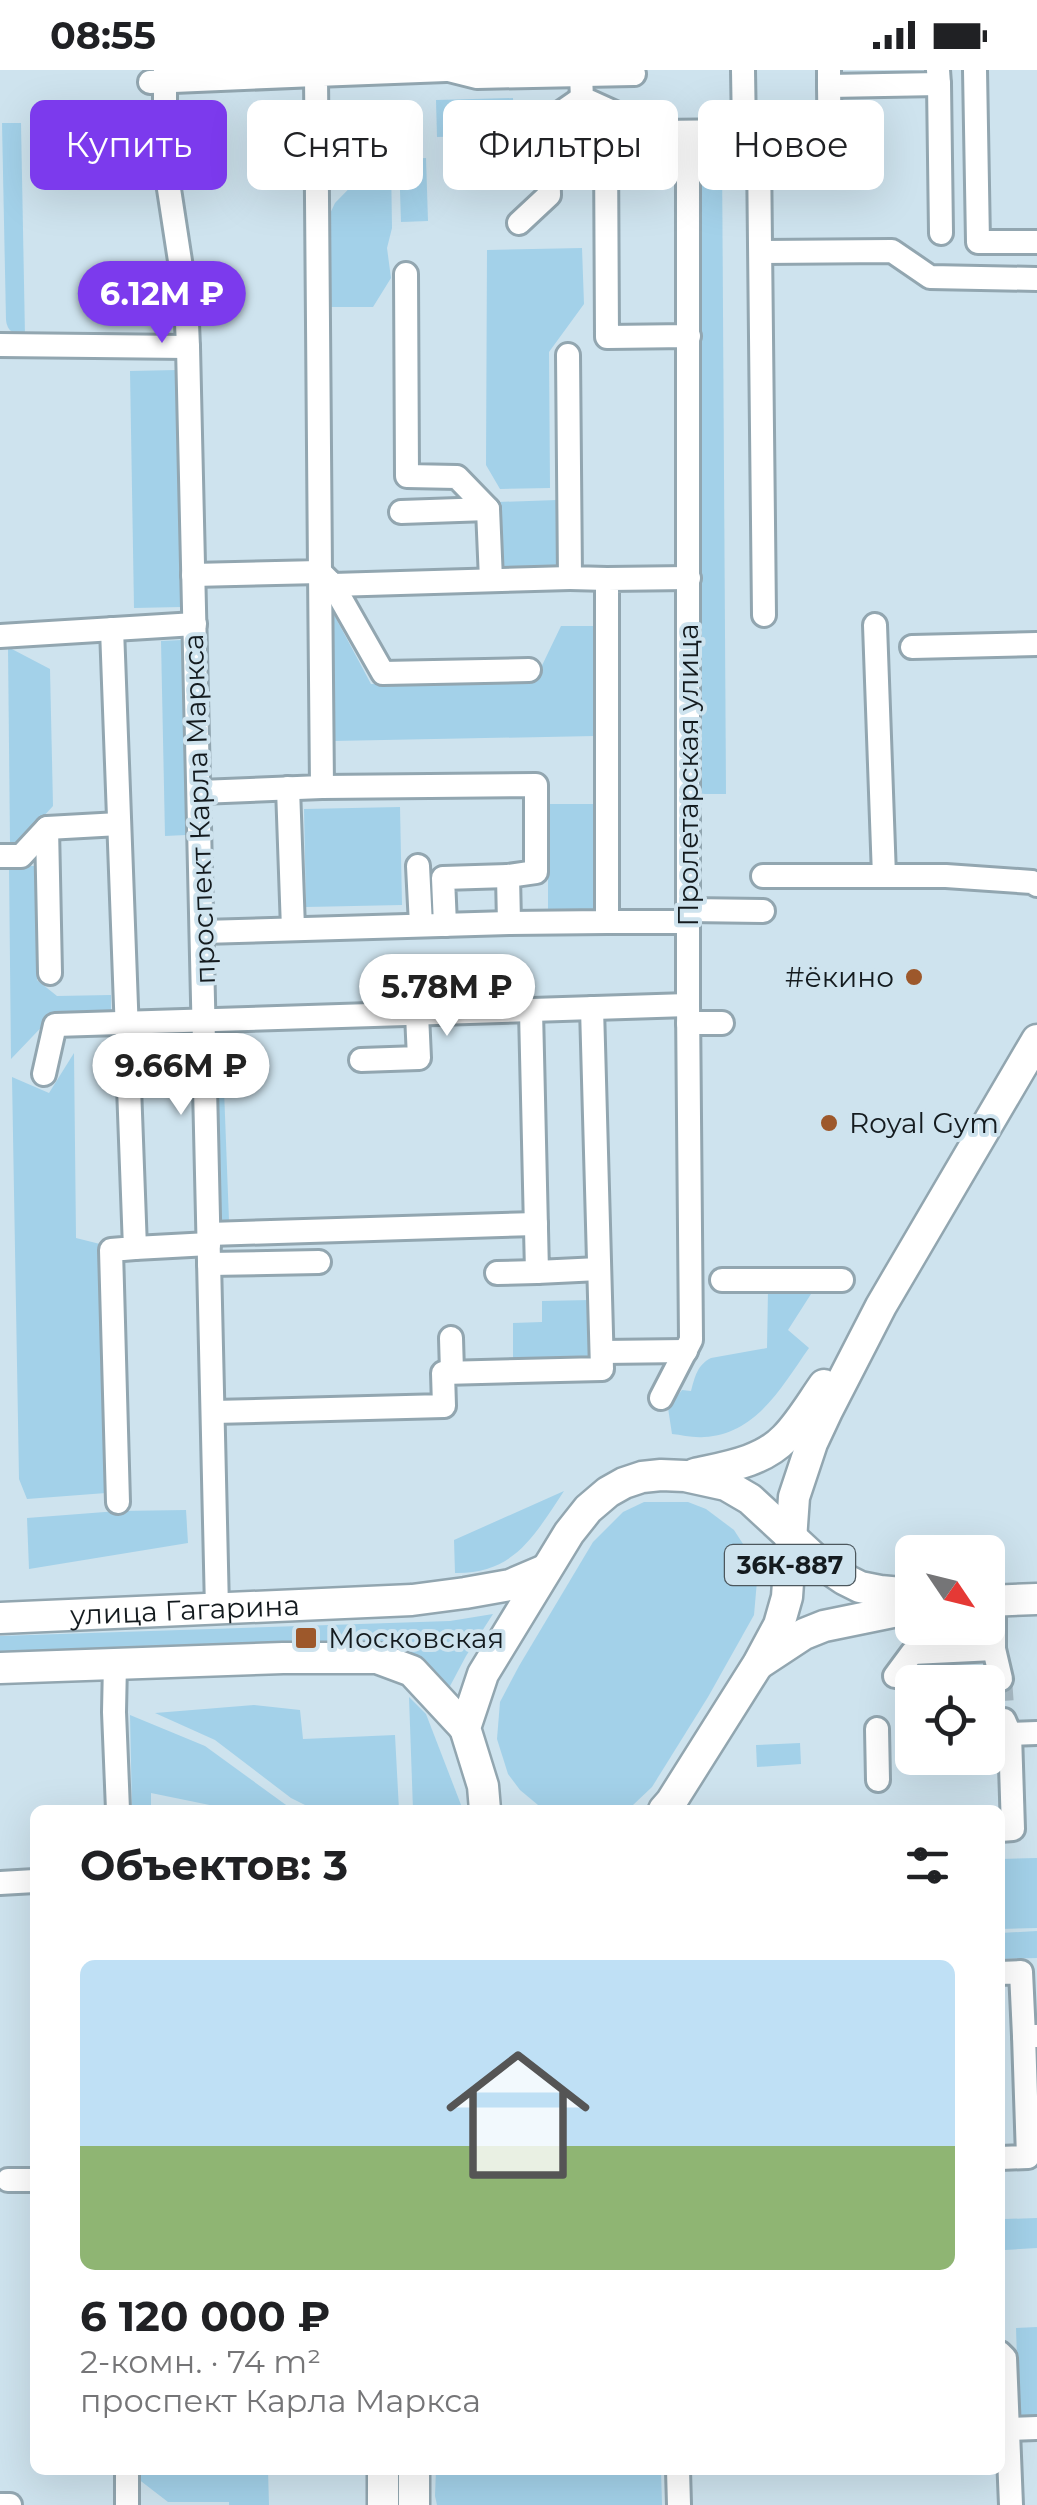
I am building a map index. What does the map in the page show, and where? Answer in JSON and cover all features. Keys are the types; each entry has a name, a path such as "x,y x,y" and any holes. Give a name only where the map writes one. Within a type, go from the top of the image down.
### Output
{"main road":[{"name":"36К-887","path":"669,1805 779,1625 787,1597 794,1497 812,1443 881,1306 1037,1040"},
{"name":"36К-887","path":"465,1728 483,1674 544,1570 588,1510 608,1492 642,1477 685,1476 744,1462 770,1450 785,1438 881,1306"},
{"name":"36К-887","path":"685,1476 736,1490 792,1538"},
{"path":"792,1538 828,1569 860,1586 895,1591"},
{"name":"улица Гагарина","path":"0,1618 412,1600 510,1585 544,1570"},
{"path":"1005,1600 1037,1599"},
{"path":"758,1664 804,1634 824,1626 895,1611"},
{"name":"улица Гагарина","path":"0,1668 377,1658 412,1671 465,1728"},
{"path":"465,1728 489,1802"}],"street":[{"path":"160,78 447,70 477,77 581,87 634,74"},
{"path":"743,70 744,100"},
{"path":"975,70 978,242 1037,242"},
{"path":"316,75 327,578 322,787"},
{"path":"829,78 938,77 940,233"},
{"name":"проспект Карла Маркса","path":"160,78 164,163 186,300 188,347 213,1412 226,1526 217,1609"},
{"path":"581,87 656,132 698,131"},
{"path":"519,223 549,195 547,117 556,116 581,87"},
{"name":"Пролетарская улица","path":"661,1398 691,1340 688,1014 689,336 688,145 606,146 606,336 689,336"},
{"path":"759,190 764,614"},
{"path":"760,252 892,251 930,277 1037,279"},
{"path":"406,274 407,476 458,477 488,509 490,580"},
{"path":"0,345 188,347"},
{"path":"568,356 570,578"},
{"path":"401,512 488,509"},
{"path":"194,574 490,580 689,578"},
{"path":"327,578 382,673 529,670"},
{"path":"607,922 608,578"},
{"path":"10,636 194,624"},
{"path":"875,625 884,876"},
{"path":"112,629 134,1248"},
{"path":"912,647 1037,644"},
{"path":"200,792 536,784 536,872 444,878 433,925"},
{"path":"288,788 293,929"},
{"path":"0,856 20,856 46,828 119,824"},
{"path":"46,828 50,973"},
{"path":"418,866 433,925"},
{"path":"508,876 509,923"},
{"path":"763,876 946,876 1037,885"},
{"path":"203,932 607,922 763,911"},
{"path":"44,1074 55,1025 592,1008 688,1014 722,1022"},
{"path":"213,1412 444,1406 443,1372 602,1369 592,1008"},
{"path":"531,1011 537,1272"},
{"path":"360,1060 419,1058 417,1014"},
{"path":"118,1502 111,1250 536,1224"},
{"path":"209,1247 320,1262"},
{"path":"498,1273 599,1269"},
{"path":"722,1280 842,1280"},
{"path":"451,1338 452,1372"},
{"path":"602,1352 686,1351"},
{"path":"994,1645 998,1665"},
{"path":"903,1665 912,1652 994,1649"},
{"path":"115,1664 118,1805"},
{"path":"1005,1830 1013,1829 1007,1727 1037,1733"},
{"path":"876,1728 878,1780"},
{"path":"0,1883 30,1882"},
{"path":"1005,1972 1022,1972 1030,2036 1025,2070 1028,2157 1005,2158"},
{"path":"1005,2072 1025,2070"},
{"path":"8,2180 30,2180"},
{"path":"1005,2358 1011,2505"},
{"path":"1008,2430 1037,2428"},
{"path":"126,2475 127,2505"},
{"path":"678,2475 679,2505"},
{"path":"0,2504 10,2505"}],"shaded area":[{"path":"513,98 513,100 443,100 443,137 437,137 436,100"},
{"path":"2,123 21,123 25,336 12,332 6,320"},
{"path":"694,151 698,151 698,190 722,190 726,794 698,794"},
{"path":"423,158 428,221 401,222 400,190 423,190"},
{"path":"348,190 391,190 392,228 387,248 391,278 373,307 326,307 326,222 335,203"},
{"path":"582,248 584,304 549,352 550,488 500,489 486,465 487,250"},
{"path":"177,370 181,607 134,608 130,371"},
{"path":"557,500 559,568 500,570 498,502"},
{"path":"331,609 371,684 535,680 561,626 597,626 595,736 333,741"},
{"path":"182,640 186,835 165,836 161,641"},
{"path":"8,647 50,669 53,806 19,843 10,843"},
{"path":"548,804 597,804 597,915 548,915"},
{"path":"400,807 402,905 306,907 304,809"},
{"path":"9,866 35,866 37,980 57,996 111,995 111,1011 53,1015 11,1059"},
{"path":"222,1037 229,1221 218,1219 214,1039"},
{"path":"74,1053 76,1238 100,1244 106,1493 27,1499 19,1479 12,1077 49,1093"},
{"path":"809,1288 811,1294 788,1330 809,1348 766,1406 723,1434 672,1434 668,1408 682,1390 691,1391 703,1364 711,1358 767,1348 768,1290"},
{"path":"590,1300 591,1360 513,1361 513,1323 542,1322 542,1301"},
{"path":"564,1491 532,1537 508,1559 475,1572 455,1573 454,1540"},
{"path":"644,1502 688,1502 706,1509 734,1530 754,1561 754,1615 652,1787 633,1805 538,1805 508,1774 497,1739 500,1702 593,1542 623,1512"},
{"path":"186,1510 188,1543 29,1569 27,1518"},
{"path":"493,1614 449,1688 421,1660 386,1642 0,1656 0,1636 450,1621"},
{"path":"409,1697 426,1714 461,1805 413,1805"},
{"path":"254,1705 300,1710 303,1739 395,1735 399,1805 305,1805 215,1740 155,1713"},
{"path":"130,1715 205,1746 286,1805 210,1805 151,1793 151,1805 132,1805"},
{"path":"800,1743 801,1764 757,1767 756,1745"},
{"path":"1037,1858 1037,1928 1005,1929 1005,1859"},
{"path":"1037,1931 1037,1958 1005,1959 1005,1933"},
{"path":"1037,2218 1037,2248 1005,2250 1005,2219"},
{"path":"1037,2327 1037,2421 1019,2422 1016,2328"},
{"path":"133,2475 268,2475 269,2505 168,2502"},
{"path":"436,2475 661,2475 662,2505 437,2505"}],"place":[{"name":"#ёкино","path":"914,977"},
{"name":"Royal Gym","path":"829,1123"},
{"name":"Московская","path":"306,1638"}]}
